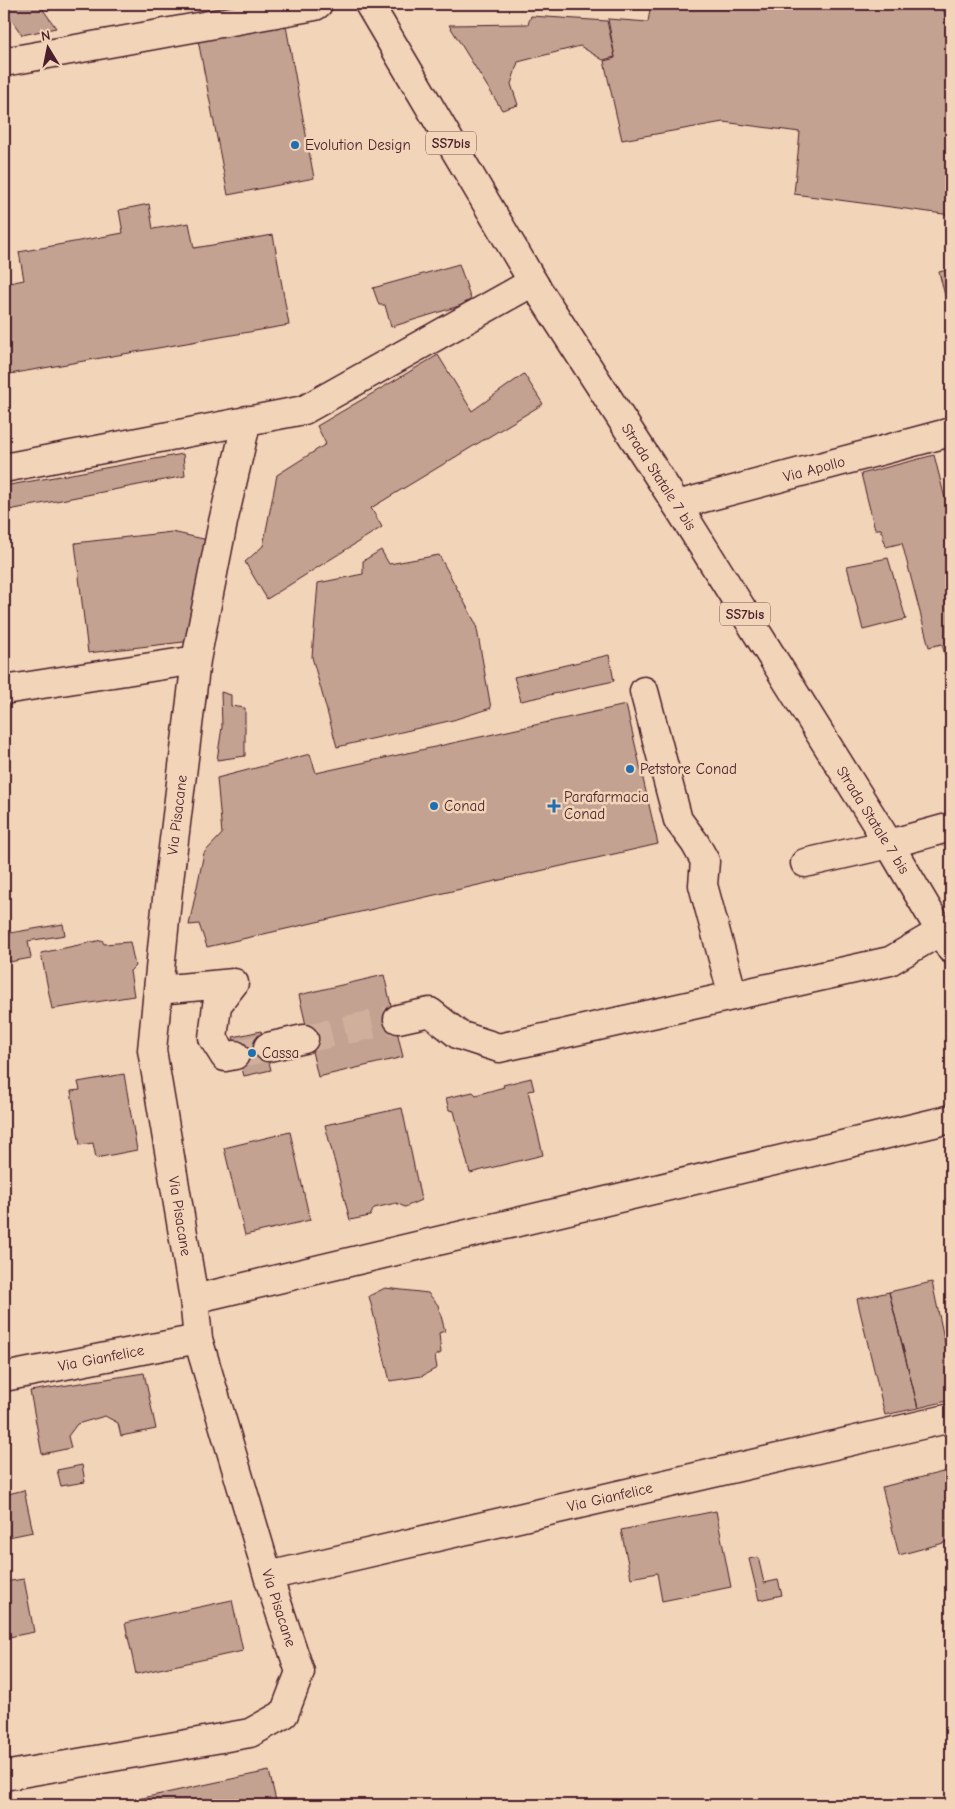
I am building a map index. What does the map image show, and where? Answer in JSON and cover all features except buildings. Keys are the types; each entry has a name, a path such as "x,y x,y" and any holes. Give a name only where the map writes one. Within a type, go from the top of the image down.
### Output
{"street":[{"path":"4,62 318,4"},
{"name":"Strada Statale 7 bis","path":"369,4 533,282 677,505 889,844 946,940"},
{"path":"4,468 304,410 533,282"},
{"name":"Via Pisacane","path":"4,1776 250,1733 284,1714 300,1672 268,1576 198,1339 194,1299 152,1050 168,889 196,660 223,522 247,420"},
{"name":"Via Apollo","path":"677,505 951,432"},
{"path":"4,690 196,660"},
{"path":"644,691 678,820 695,843 705,862 703,885 733,996"},
{"path":"805,863 889,844 951,827"},
{"path":"398,1019 430,1012 459,1035 499,1048 890,961 946,940"},
{"path":"158,990 234,983 217,1005 214,1038 225,1057 235,1054"},
{"path":"268,1047 304,1039"},
{"path":"194,1299 951,1119"},
{"name":"Via Gianfelice","path":"4,1377 198,1339"},
{"name":"Via Gianfelice","path":"268,1576 951,1418"}],"tunnel":[{"path":"304,1039 398,1019"},
{"path":"235,1055 268,1047"}],"place":[{"name":"Evolution Design","path":"295,145"},
{"name":"Petstore Conad","path":"630,769"},
{"name":"Conad","path":"434,806"},
{"name":"Parafarmacia Conad","path":"554,806"},
{"name":"Cassa","path":"252,1053"}]}
